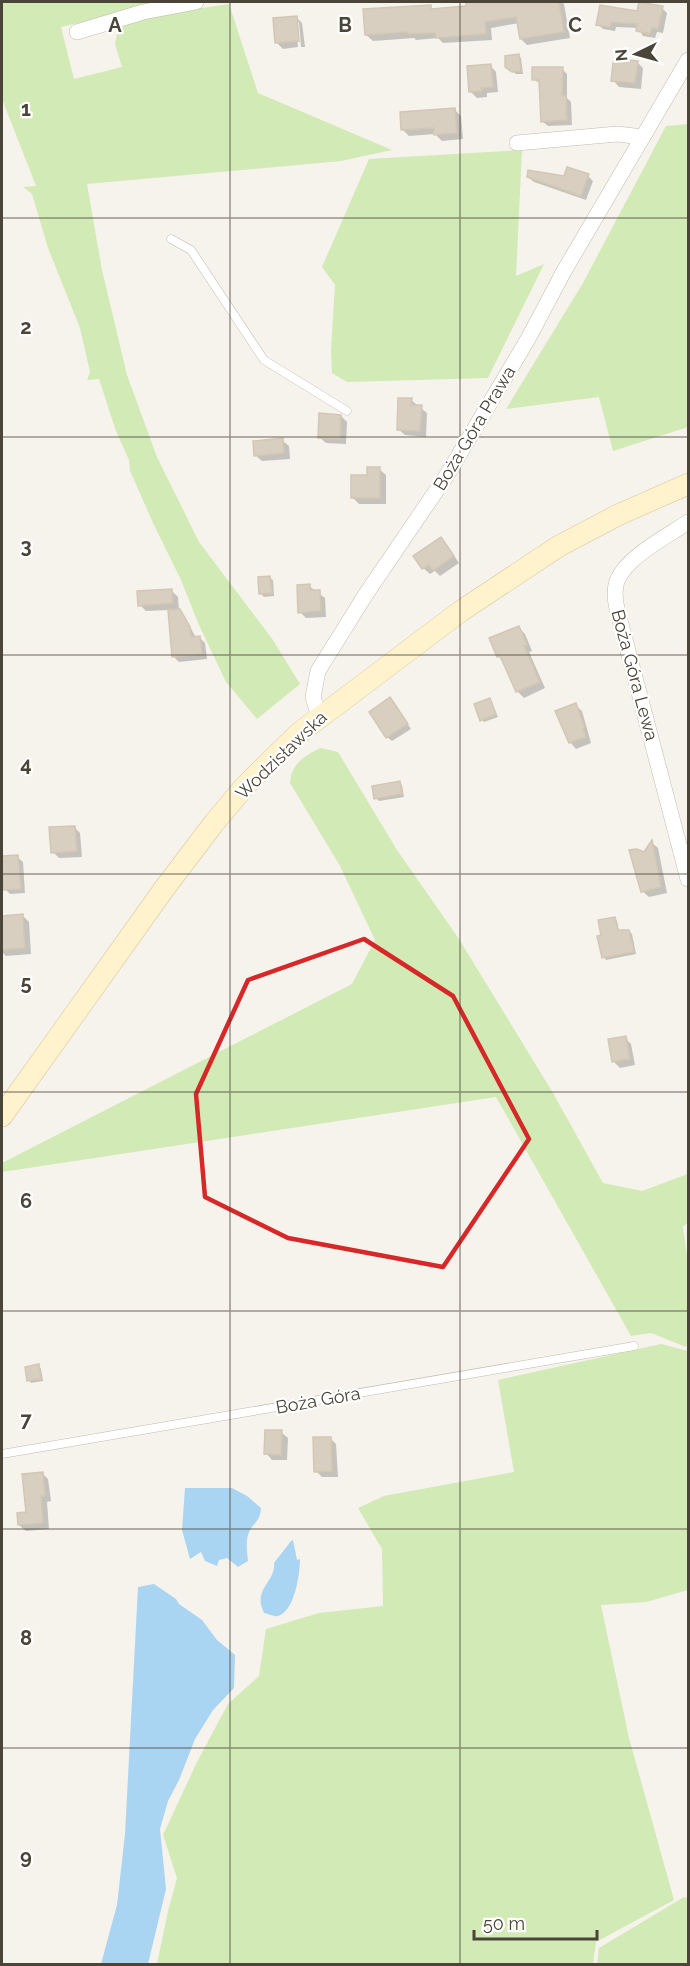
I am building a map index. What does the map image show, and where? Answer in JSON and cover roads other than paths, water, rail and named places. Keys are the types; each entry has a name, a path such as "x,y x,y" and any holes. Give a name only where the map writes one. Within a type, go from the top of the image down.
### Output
{"main road":[{"name":"Wodzisławska","path":"2,1116 164,889 214,823 253,778 298,733 461,611 559,546 618,515 688,484"}],"street":[{"path":"77,32 143,12 196,2"},
{"name":"Boża Góra Prawa","path":"319,717 313,696 318,670 366,594 447,476 688,60"},
{"path":"517,143 617,134 643,138"},
{"name":"Boża Góra Lewa","path":"688,522 624,568 617,581 615,597 616,609 681,822 688,879"}],"lane":[{"path":"171,239 191,250 264,360 346,411"},
{"name":"Boża Góra","path":"2,1454 634,1346"}],"water":[{"path":"185,1488 232,1488 247,1496 261,1508 259,1518 247,1537 248,1561 238,1567 227,1558 219,1560 217,1566 205,1561 201,1552 190,1559 182,1530"},
{"path":"293,1540 297,1560 300,1559 298,1582 289,1607 284,1613 273,1616 264,1613 261,1605 262,1592 272,1575 274,1563"},
{"path":"154,1584 202,1620 217,1640 235,1655 234,1688 213,1710 195,1739 168,1801 160,1829 166,1889 148,1964 101,1964 117,1905 125,1834 138,1587"}]}
